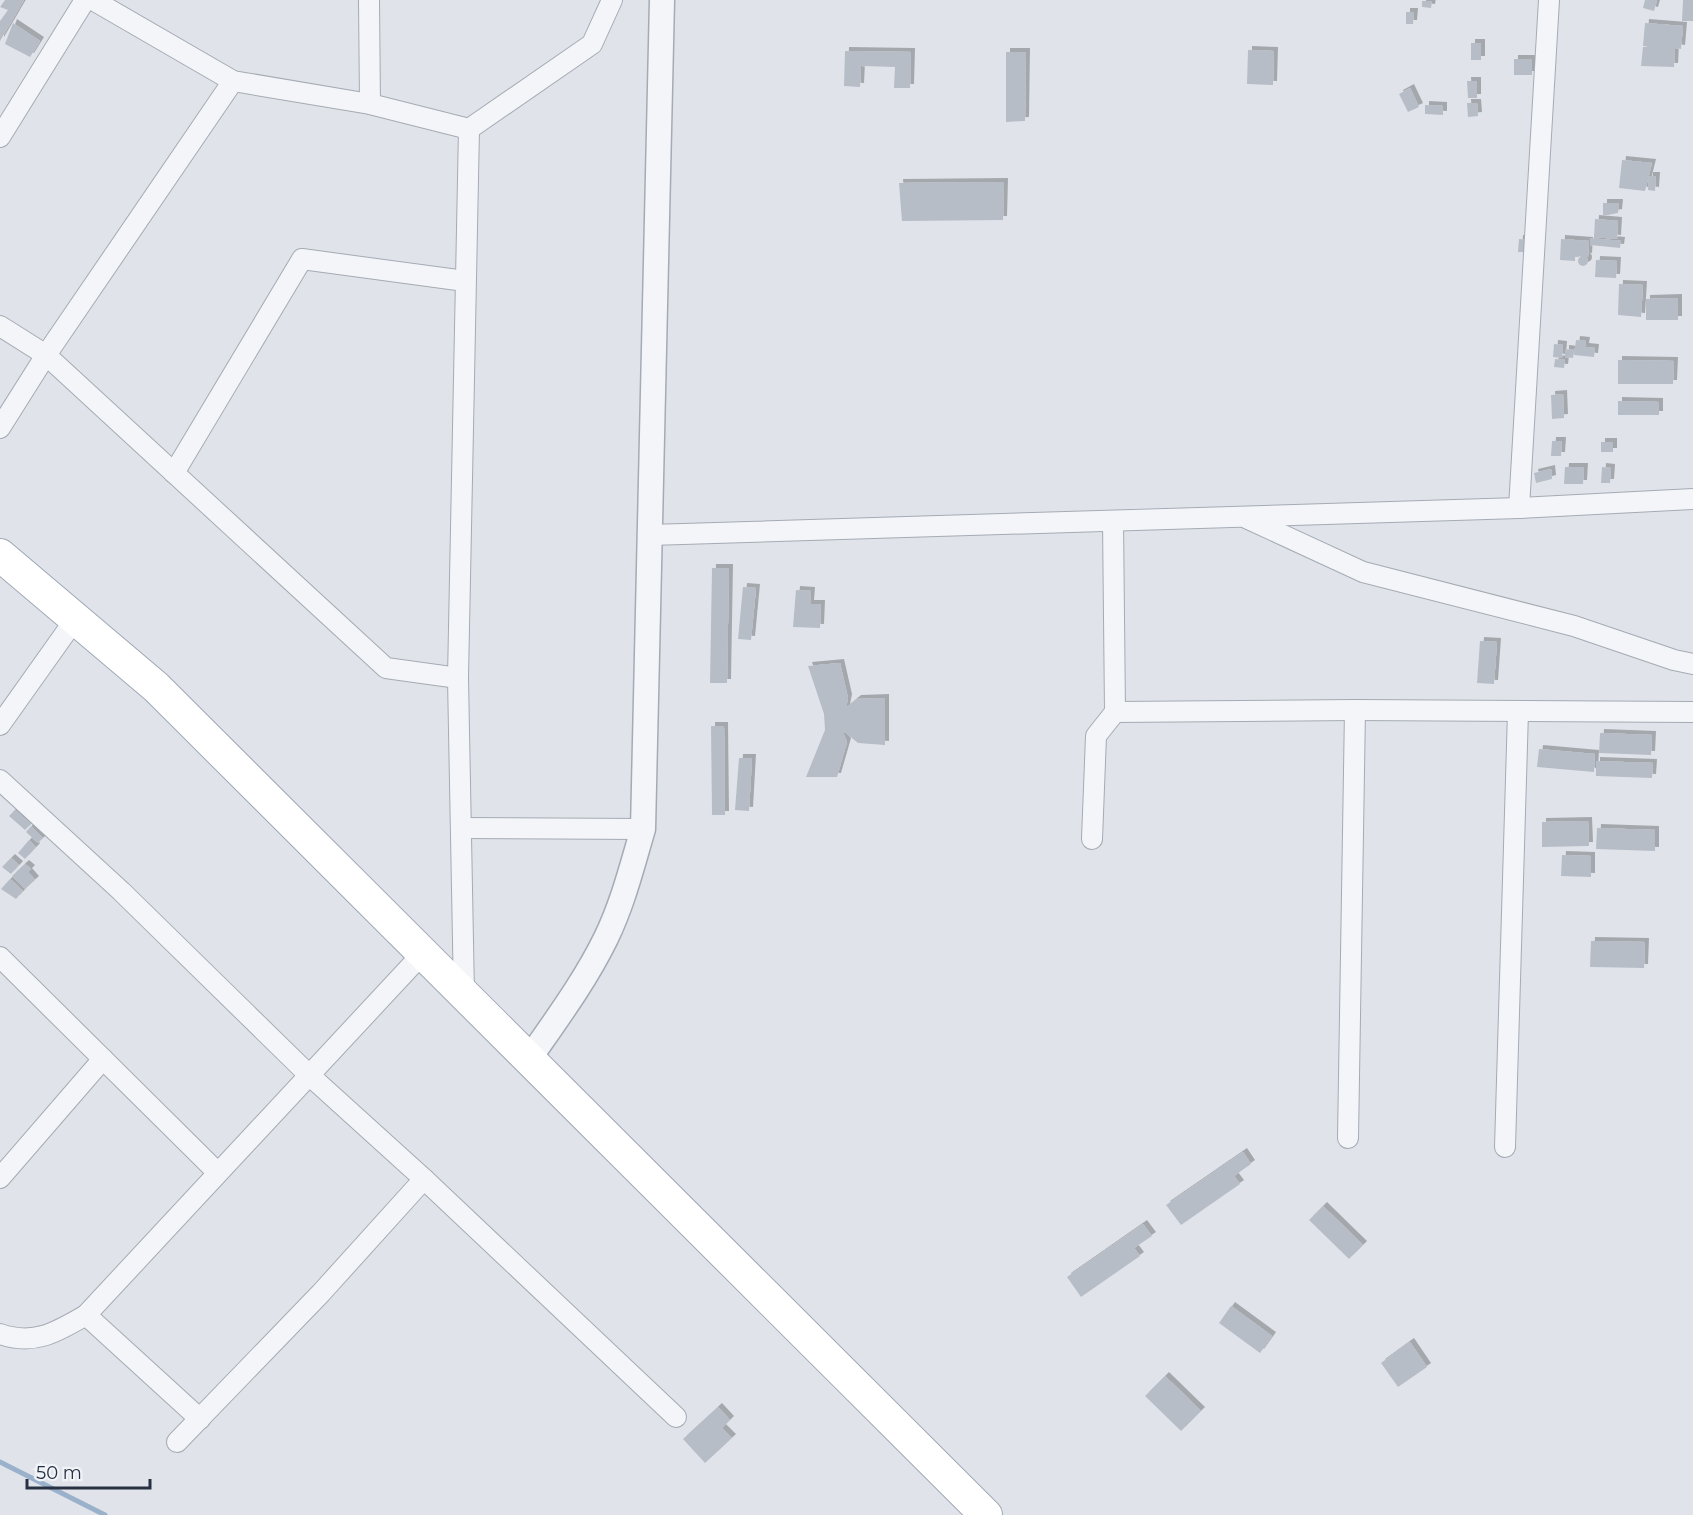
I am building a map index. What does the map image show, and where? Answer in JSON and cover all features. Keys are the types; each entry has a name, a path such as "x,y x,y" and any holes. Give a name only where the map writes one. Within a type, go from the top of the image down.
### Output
{"main road":[{"path":"0,555 156,687 986,1515"}],"street":[{"path":"0,137 85,0"},
{"path":"93,0 233,81 370,104 469,129 592,44 612,0"},
{"path":"369,0 370,104"},
{"path":"529,1059 587,973 606,938 622,902 643,829 662,0"},
{"path":"1519,508 1549,0"},
{"path":"0,428 46,355 233,81"},
{"path":"464,994 458,678 469,129"},
{"path":"174,473 302,259 465,281"},
{"path":"0,326 46,355 386,668 458,678"},
{"path":"650,535 1519,508 1693,499"},
{"path":"1243,517 1363,572 1574,626 1674,660 1693,663"},
{"path":"1092,839 1096,736 1115,712 1113,521"},
{"path":"0,725 76,618"},
{"path":"1115,712 1354,710 1693,712"},
{"path":"1348,1138 1354,710"},
{"path":"1505,1147 1518,712"},
{"path":"0,780 121,891 308,1074 424,1179 676,1417"},
{"path":"461,828 643,829"},
{"path":"0,1334 13,1339 30,1340 51,1335 86,1315 424,952"},
{"path":"0,957 217,1172"},
{"path":"2,1169 103,1059"},
{"path":"177,1442 321,1293 424,1179"},
{"path":"86,1315 200,1419"}],"building":[{"path":"5,0 24,0 0,41 0,21 8,10 0,7"},
{"path":"1645,0 1657,0 1654,11 1643,8"},
{"path":"1683,0 1693,0 1693,21 1682,21"},
{"path":"1422,1 1432,1 1431,8 1422,7"},
{"path":"1406,12 1414,12 1413,24 1406,24"},
{"path":"13,23 40,41 30,57 5,44"},
{"path":"1645,23 1683,26 1681,49 1675,48 1674,67 1641,66 1643,47 1652,47 1643,46"},
{"path":"1471,43 1481,43 1481,60 1471,60"},
{"path":"1248,50 1274,51 1273,85 1247,84"},
{"path":"845,51 911,52 910,88 894,88 895,67 861,66 860,87 844,86"},
{"path":"1006,52 1026,52 1025,121 1006,122"},
{"path":"1514,59 1532,59 1532,75 1514,75"},
{"path":"1467,81 1477,81 1477,98 1468,98"},
{"path":"1410,88 1419,107 1408,112 1399,94"},
{"path":"1467,103 1477,103 1478,116 1468,117"},
{"path":"1425,105 1443,106 1443,115 1425,114"},
{"path":"1622,160 1652,163 1645,191 1619,188"},
{"path":"1649,176 1656,176 1655,191 1648,190"},
{"path":"1004,182 1003,220 902,221 899,183"},
{"path":"1603,203 1619,203 1618,213 1603,216"},
{"path":"1595,219 1618,221 1617,239 1594,237"},
{"path":"1590,238 1621,241 1620,248 1590,245"},
{"path":"1519,239 1529,240 1528,252 1518,252"},
{"path":"1561,239 1589,241 1588,257 1575,256 1575,261 1560,260"},
{"path":"1583,256 1587,257 1587,265 1583,266 1579,265 1578,261 1579,257"},
{"path":"1596,260 1617,261 1616,278 1595,277"},
{"path":"1619,284 1643,285 1641,317 1618,315"},
{"path":"1678,298 1678,320 1646,320 1646,299"},
{"path":"1576,340 1586,341 1585,347 1595,348 1594,357 1574,355"},
{"path":"1554,344 1563,345 1562,358 1553,357"},
{"path":"1565,349 1574,350 1573,358 1565,357"},
{"path":"1555,359 1565,360 1564,368 1554,367"},
{"path":"1618,360 1674,361 1673,384 1618,384"},
{"path":"1563,394 1564,418 1552,419 1551,395"},
{"path":"1618,401 1659,402 1659,415 1618,415"},
{"path":"1552,441 1562,441 1561,456 1551,456"},
{"path":"1601,442 1613,442 1613,452 1601,452"},
{"path":"1565,467 1584,467 1583,484 1564,484"},
{"path":"1602,467 1611,468 1610,483 1601,483"},
{"path":"1551,469 1552,479 1536,483 1534,473"},
{"path":"712,568 729,568 727,683 710,683"},
{"path":"743,587 756,588 751,640 738,639"},
{"path":"796,590 811,591 810,604 821,604 820,628 793,627"},
{"path":"1480,641 1497,642 1494,684 1477,683"},
{"path":"840,663 848,698 846,708 857,699 885,698 885,745 858,743 842,730 847,742 837,777 806,777 825,730 824,714 808,666"},
{"path":"711,726 724,726 725,815 712,815"},
{"path":"1600,733 1652,735 1651,755 1599,753"},
{"path":"1539,749 1595,754 1594,772 1537,767"},
{"path":"739,758 752,758 749,811 735,810"},
{"path":"1596,761 1653,763 1652,778 1596,776"},
{"path":"15,810 31,824 25,830 9,816"},
{"path":"1588,821 1589,846 1542,847 1542,822"},
{"path":"31,826 43,838 38,843 26,832"},
{"path":"1597,828 1655,830 1655,851 1596,849"},
{"path":"29,840 36,847 25,859 18,853"},
{"path":"1562,855 1591,856 1591,877 1561,876"},
{"path":"11,858 19,865 11,874 2,867"},
{"path":"25,864 31,869 28,872 35,880 25,889 12,876"},
{"path":"10,879 23,891 16,899 1,889"},
{"path":"1591,941 1645,942 1644,968 1590,967"},
{"path":"1243,1152 1251,1164 1234,1176 1240,1184 1181,1225 1166,1205"},
{"path":"1323,1206 1363,1245 1349,1259 1309,1220"},
{"path":"1143,1224 1152,1236 1134,1248 1140,1256 1081,1297 1067,1277"},
{"path":"1231,1306 1272,1336 1260,1353 1219,1323"},
{"path":"1410,1342 1427,1367 1398,1387 1381,1363"},
{"path":"1165,1376 1201,1411 1181,1431 1145,1396"},
{"path":"718,1407 730,1420 722,1428 732,1438 705,1463 683,1439"}],"waterway":[{"path":"0,1462 105,1515"}]}
